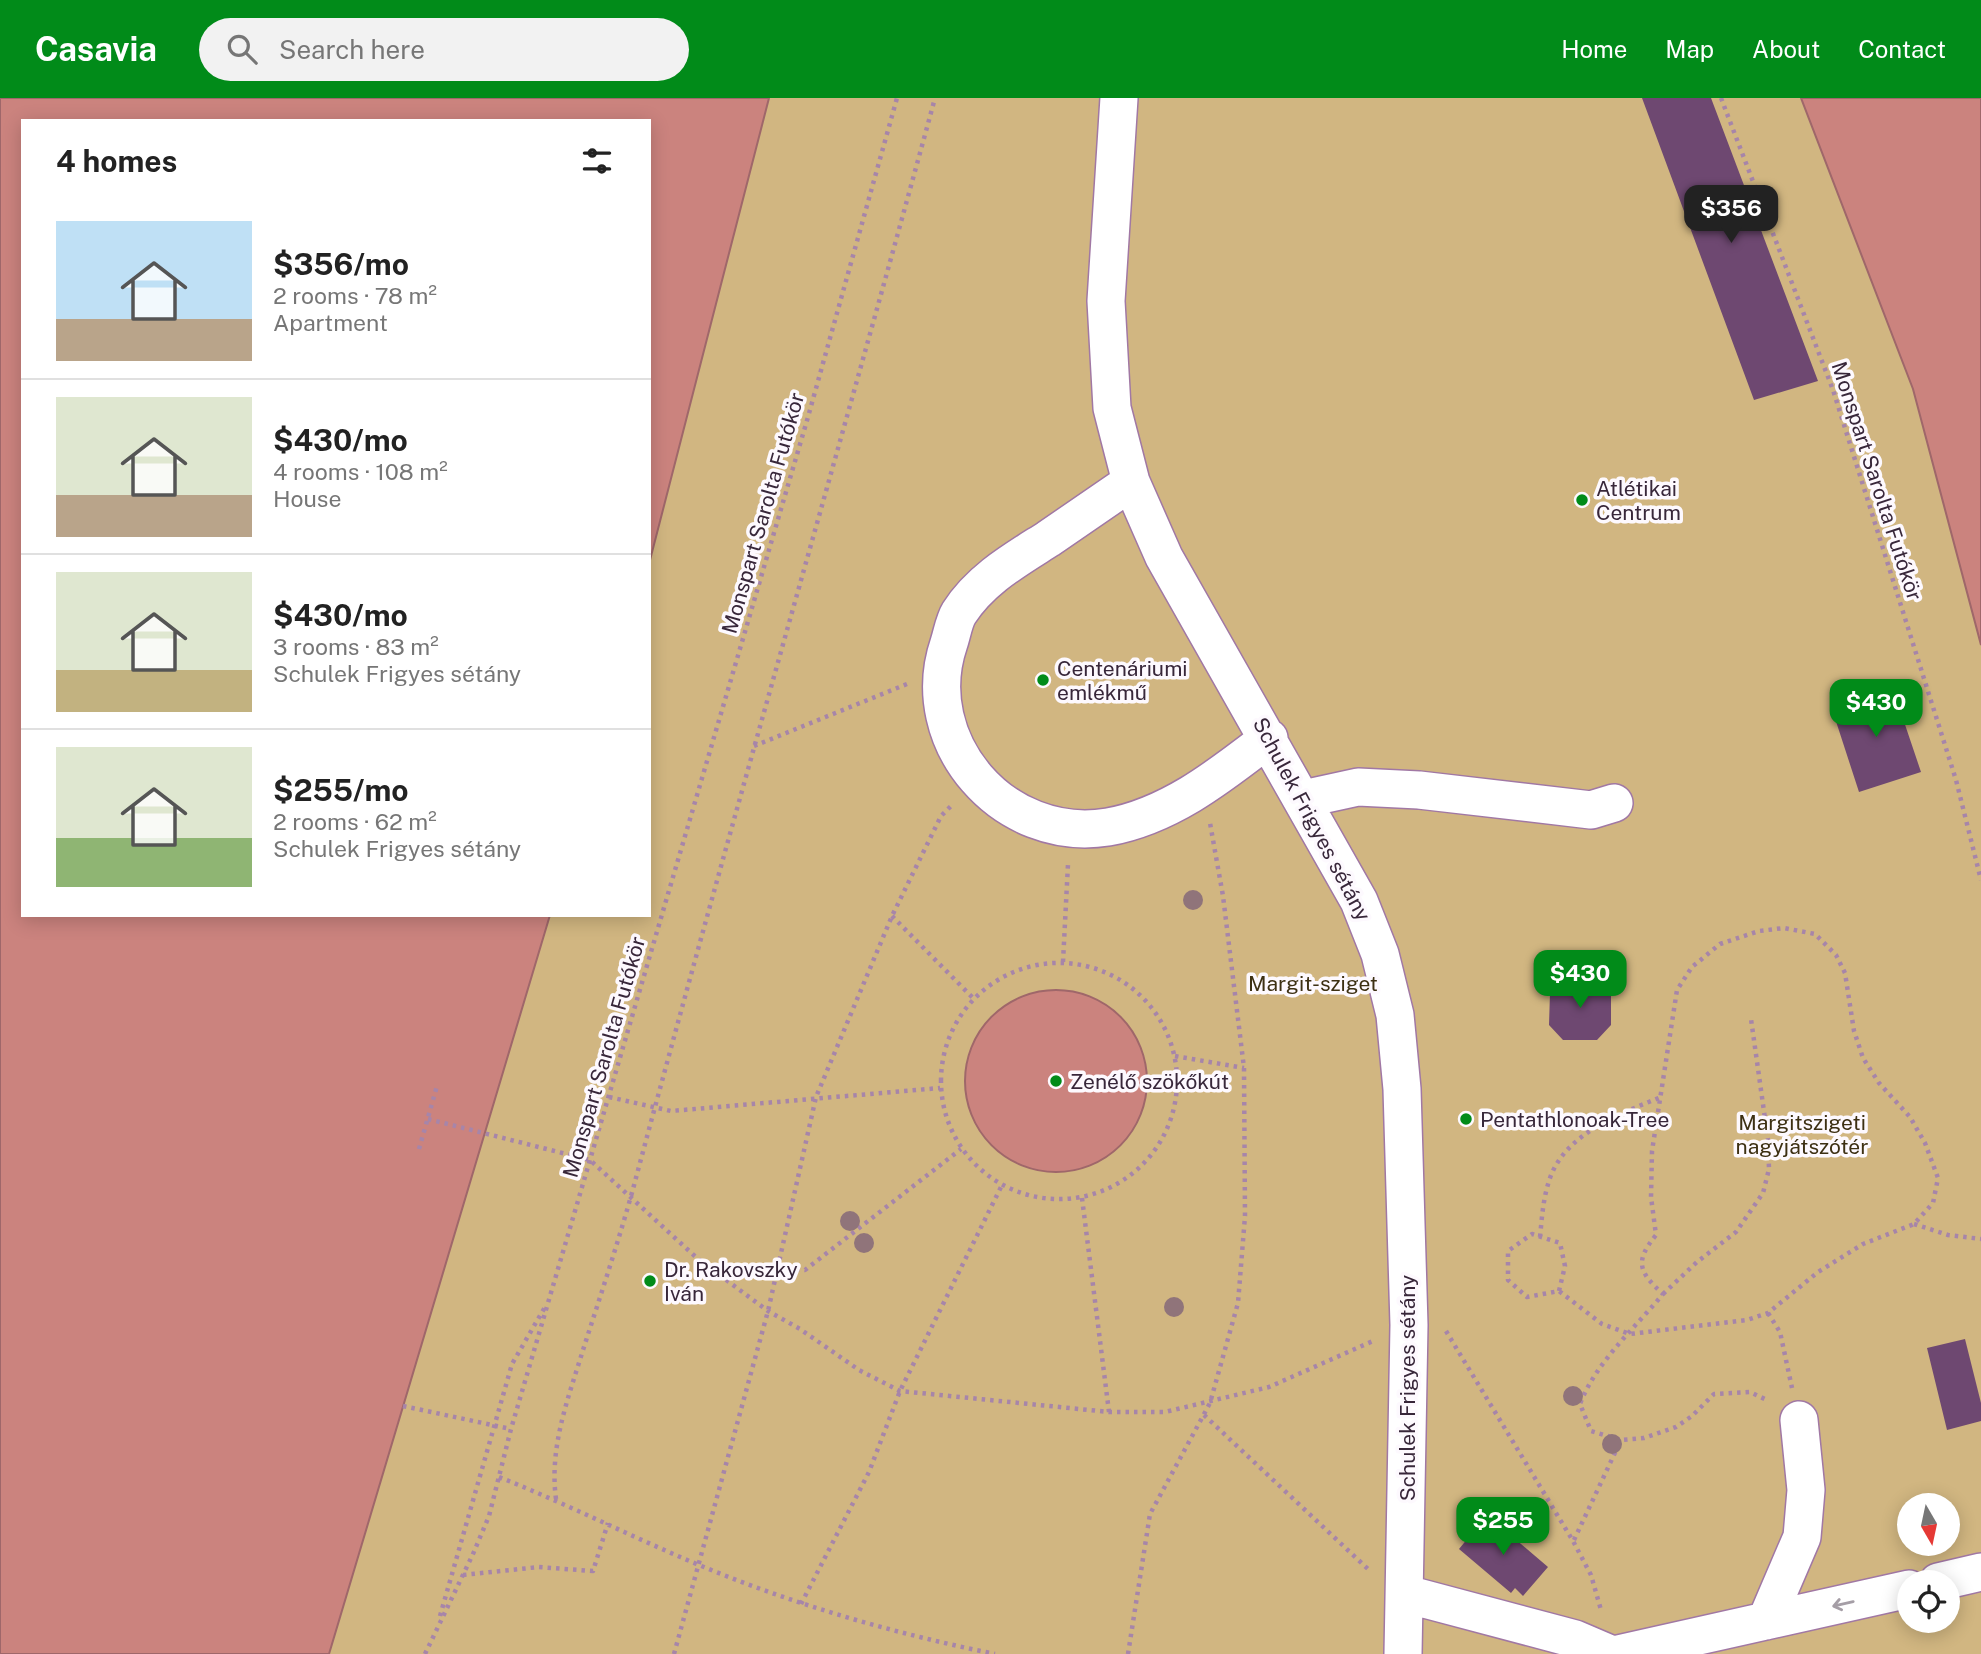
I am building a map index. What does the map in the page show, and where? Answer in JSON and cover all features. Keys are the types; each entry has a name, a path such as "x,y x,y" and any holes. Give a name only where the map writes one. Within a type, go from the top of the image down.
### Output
{"street":[{"name":"Schulek Frigyes sétány","path":"1119,98 1106,301 1112,408 1131,482 1164,557 1359,901 1380,954 1395,1015 1426,1326 1403,1654"},
{"path":"1131,482 996,572 958,614 941,667 945,723 957,754 976,780 1018,813 1069,828 1107,827 1144,816 1204,788 1269,738"},
{"path":"1303,799 1358,787 1419,790 1591,810 1614,803"},
{"path":"1766,1621 1802,1537 1806,1490 1800,1419"},
{"path":"1960,1577 1981,1572"},
{"path":"1618,1654 1897,1592"},
{"path":"1406,1594 1575,1639 1610,1654"}],"path":[{"name":"Monspart Sarolta Futókör","path":"425,1654 489,1516 511,1429 811,404 897,98"},
{"path":"556,1499 555,1455 563,1414 631,1196 935,98"},
{"name":"Monspart Sarolta Futókör","path":"1721,98 1833,390 1956,780 1981,880"},
{"path":"754,746 912,682"},
{"path":"1128,1654 1150,1514 1210,1403 1238,1303 1245,1216 1244,1068 1223,896 1204,788"},
{"path":"674,1654 779,1268 816,1097 892,916 941,816 955,802"},
{"path":"1063,962 1069,828"},
{"path":"892,916 973,998"},
{"path":"1559,1291 1566,1266 1559,1243 1532,1234 1508,1251 1508,1280 1527,1297 1559,1291 1602,1324 1630,1334 1747,1320 1768,1313 1818,1272 1863,1244 1913,1224 1933,1203 1938,1178 1926,1143 1910,1117 1879,1083 1863,1058 1854,1031 1845,972 1836,955 1815,934 1784,928 1759,930 1720,944 1692,967 1677,990 1651,1151 1651,1196 1656,1235 1643,1253 1642,1262 1643,1275 1663,1294"},
{"path":"1063,962 1101,970 1135,989 1161,1020 1175,1056 1177,1093 1167,1130 1147,1161 1117,1184 1082,1198 1041,1198 1002,1185 980,1170 961,1150 946,1120 940,1088 947,1040 973,998 1000,978 1030,966 1063,962"},
{"path":"1751,1019 1768,1140 1769,1169 1763,1193 1736,1232 1697,1262 1663,1294 1589,1382 1580,1404 1591,1431 1621,1440 1644,1438 1676,1427 1692,1416 1714,1394 1726,1392 1750,1392 1800,1419"},
{"path":"1175,1056 1244,1068"},
{"path":"419,1149 437,1086"},
{"path":"609,1097 671,1111 940,1088"},
{"path":"1540,1237 1543,1204 1550,1177 1561,1159 1586,1135 1612,1118 1661,1097"},
{"path":"428,1119 590,1160 698,1259 768,1311 859,1370 900,1391 1110,1412 1165,1412 1269,1387 1426,1326 1573,1541 1591,1575 1602,1615"},
{"path":"779,1268 806,1270 961,1150"},
{"path":"801,1604 869,1472 900,1391 1002,1185"},
{"path":"1082,1198 1110,1412"},
{"path":"1913,1224 1948,1235 1981,1239"},
{"path":"436,1627 512,1364 548,1301"},
{"path":"1768,1313 1780,1332 1800,1419"},
{"path":"403,1406 511,1429"},
{"path":"1204,1415 1376,1576 1406,1594"},
{"path":"1573,1541 1621,1440"},
{"path":"499,1477 556,1499 699,1565 801,1604 906,1636 995,1654"},
{"path":"463,1575 539,1567 593,1571 608,1522"}],"green space":[{"name":"Margit-sziget","path":"769,98 1801,98 1913,389 1981,645 1981,1654 329,1654 549,917 651,917 651,556"}],"shaded area":[{"path":"0,98 769,98 651,556 651,119 21,119 21,917 549,917 329,1654 0,1654"},
{"path":"1801,98 1981,98 1981,645 1913,389"},
{"name":"Zenélő szökőkút","path":"1056,990 1091,997 1120,1017 1140,1046 1147,1081 1140,1116 1120,1145 1091,1165 1056,1172 1021,1165 992,1145 972,1116 965,1081 972,1046 992,1017 1021,997"}],"building":[{"path":"1642,98 1711,98 1818,381 1754,400"},
{"path":"1892,686 1921,772 1859,792 1831,706"},
{"path":"1563,980 1597,980 1611,992 1611,1025 1597,1040 1563,1040 1549,1025 1550,993"},
{"path":"1965,1339 1981,1403 1981,1421 1947,1430 1927,1348"},
{"path":"1487,1515 1548,1567 1523,1596 1515,1588 1511,1593 1459,1549"}],"place":[{"name":"Atlétikai Centrum","path":"1582,500"},
{"name":"Centenáriumi emlékmű","path":"1043,680"},
{"name":"Zenélő szökőkút","path":"1056,1081"},
{"name":"Pentathlonoak-Tree","path":"1466,1119"},
{"name":"Dr. Rakovszky Iván","path":"650,1281"}],"park label":[{"name":"Margitszigeti nagyjátszótér","path":"1802,1134"}]}
